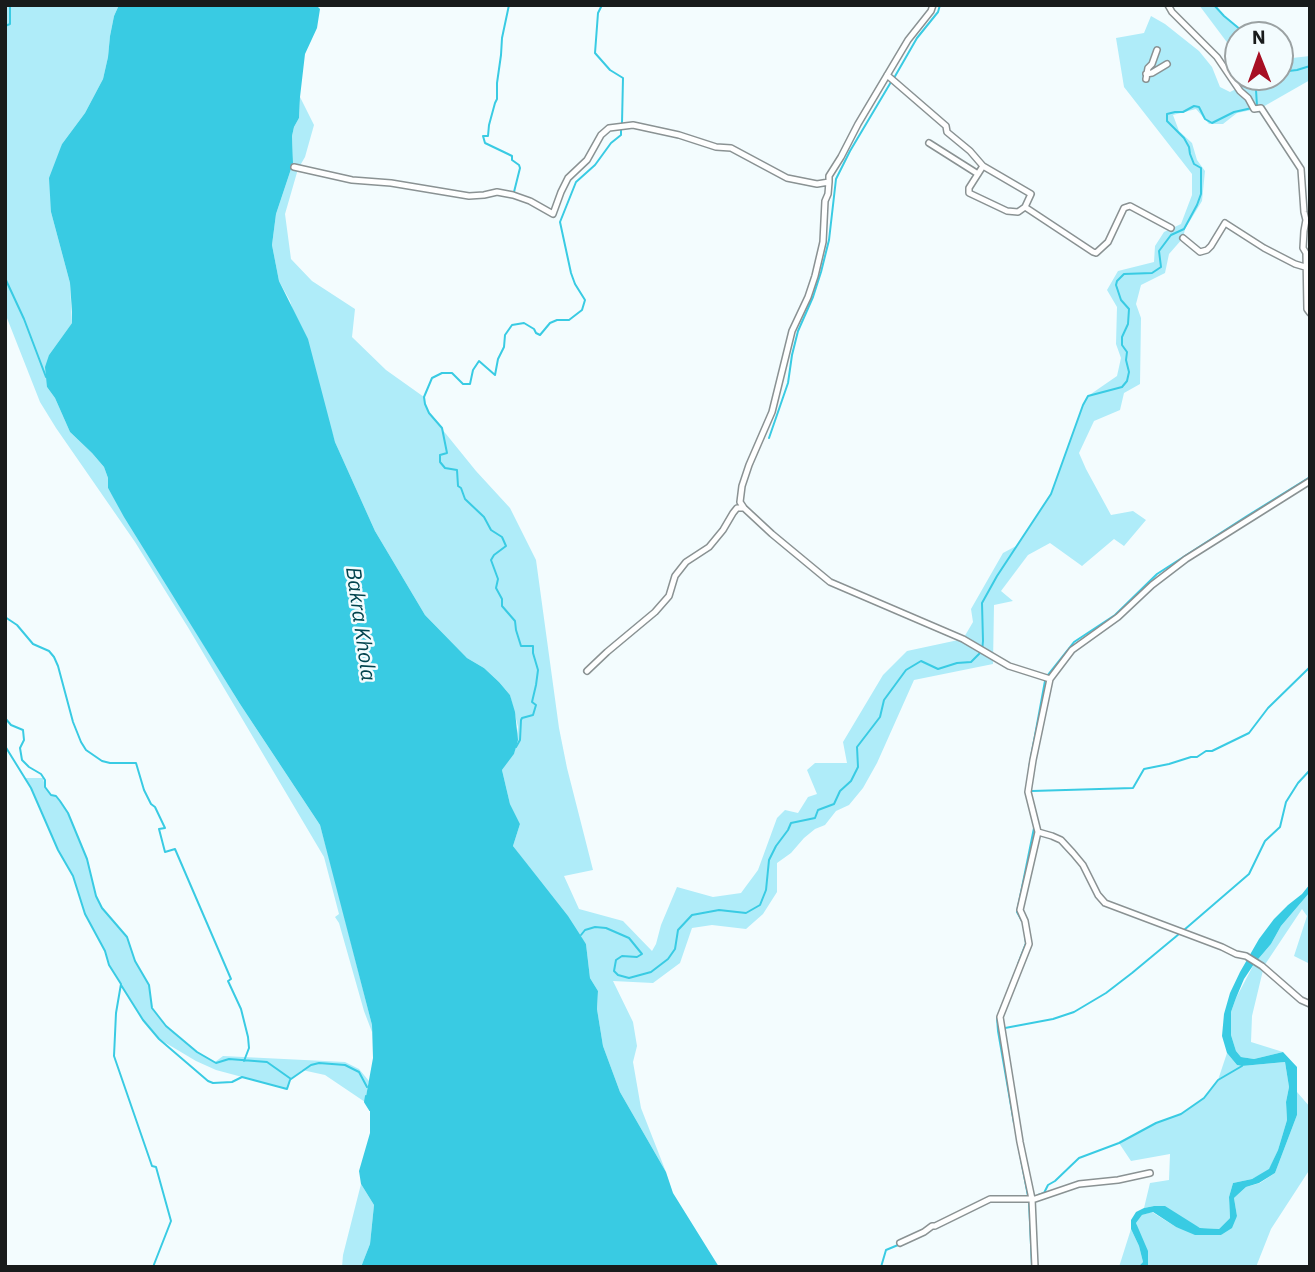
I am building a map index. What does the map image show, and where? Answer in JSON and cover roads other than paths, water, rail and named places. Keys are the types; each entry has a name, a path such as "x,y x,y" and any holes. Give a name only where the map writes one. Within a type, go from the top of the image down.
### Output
{"street":[{"path":"933,5 908,40 829,176 820,258 808,297 792,331 772,412 749,466 740,502 772,534 830,582 962,639 1009,666 1050,679"},
{"path":"1168,5 1178,19 1217,57 1254,109 1261,108 1301,169 1306,220 1303,248 1306,253 1307,309 1310,313"},
{"path":"1157,50 1146,76 1167,64"},
{"path":"887,75 946,126 947,132 983,166 1031,194 1026,207 1018,212 1007,211 969,193 969,188 983,166"},
{"path":"294,167 352,180 391,183 468,196 497,191 530,201 553,214 568,178 587,160 601,135 610,128 633,125 679,135 716,147 731,148 786,178 817,184 829,182"},
{"path":"929,143 978,174"},
{"path":"1026,207 1096,253 1108,242 1124,208 1130,206 1171,228"},
{"path":"1182,237 1200,252 1207,250 1225,223 1264,248 1306,267"},
{"path":"1035,1267 1032,1199 1000,1017 1029,944 1025,921 1020,911 1038,832 1028,792 1050,679 1072,650 1118,617 1152,585 1186,559 1310,481"},
{"path":"587,671 651,617 669,596 675,576 686,562 709,547 737,508 744,508"},
{"path":"1038,832 1061,840 1083,865 1105,903 1246,956 1301,1000 1310,1004"},
{"path":"900,1242 989,1199 1032,1199 1079,1184 1118,1180 1150,1172"}],"water":[{"name":"Bakra Khola","path":"119,5 316,5 320,9 317,28 305,54 299,118 292,136 293,163 276,214 272,245 279,281 308,339 335,442 375,531 425,615 467,658 484,668 510,695 518,740 514,754 502,770 510,804 520,824 513,846 568,916 586,944 590,978 598,991 597,1009 603,1046 620,1092 666,1172 673,1193 719,1267 361,1267 370,1244 374,1205 361,1184 359,1171 370,1133 370,1111 365,1102 373,1058 372,1025 320,825 240,704 124,517 108,488 104,467 70,432 55,398 47,387 45,367 49,355 72,323 70,283 51,212 49,178 62,144 85,113 103,79 114,16"},
{"path":"1310,884 1310,892 1281,926 1271,944 1244,979 1231,1012 1231,1035 1241,1057 1254,1059 1283,1052 1297,1067 1297,1115 1275,1173 1246,1187 1234,1198 1237,1216 1232,1228 1221,1235 1195,1235 1176,1227 1153,1212 1142,1215 1136,1223 1148,1251 1148,1266 1138,1267 1143,1262 1131,1229 1131,1220 1136,1212 1144,1208 1165,1206 1200,1228 1219,1229 1230,1218 1229,1197 1233,1183 1252,1179 1269,1169 1278,1150 1287,1120 1289,1087 1285,1062 1237,1065 1227,1053 1222,1036 1224,1014 1230,993 1259,939 1274,919"}],"waterway":[{"path":"5,26 10,24 10,5"},
{"path":"509,5 502,38 497,99 488,136 483,136 485,143 512,156 512,160 519,165 514,192"},
{"path":"602,5 598,13 595,53 610,70 623,78 622,123"},
{"path":"894,78 940,5"},
{"path":"1214,5 1230,21"},
{"path":"1294,70 1310,66"},
{"path":"769,438 788,383 798,331 821,272 829,240 836,179 891,82"},
{"path":"1256,91 1257,106"},
{"path":"581,935 585,930 595,927 606,928 629,938 642,954 637,957 622,956 616,960 614,971 629,978 651,972 668,959 675,949 678,930 692,915 719,910 746,913 760,905 766,890 769,860 776,846 791,823 815,818 818,810 834,804 840,791 851,781 858,767 857,747 880,717 884,700 906,670 921,661 938,669 971,662 982,651 982,603 1051,494 1083,405 1088,396 1122,387 1127,381 1127,352 1122,345 1122,337 1128,324 1129,309 1121,300 1117,281 1124,274 1152,273 1161,267 1159,251 1171,235 1184,229 1201,194 1201,168 1194,164 1189,147 1167,121 1167,114 1183,112 1194,106 1199,107 1205,119 1212,123 1234,112 1252,108"},
{"path":"516,747 520,740 521,720 533,715 536,705 532,702 538,670 533,646 521,646 515,621 502,606 502,599 496,588 498,579 491,560 506,546 502,537 491,530 484,517 465,499 458,486 457,470 445,468 440,462 440,455 447,453 442,428 429,413 424,397 432,378 442,373 452,373 463,384 470,384 473,370 479,361 495,375 505,335 512,325 524,323 540,335 550,323 569,320 582,310 585,300 571,273 560,222 576,182 621,135 621,129"},
{"path":"5,278 46,377"},
{"path":"1047,676 1074,642 1115,615 1157,574 1310,477"},
{"path":"5,617 17,625 33,644 49,651 54,657 73,722 86,750 102,761 136,763 144,790 165,828 159,829 165,852 175,849 231,979 228,981 241,1009 248,1037 249,1048 244,1061"},
{"path":"1032,791 1133,788 1144,769 1197,757 1249,733 1268,708 1310,667"},
{"path":"1029,768 1045,681"},
{"path":"5,718 11,725 23,730 24,740 20,748 22,760 41,774 45,787 51,795 56,796 68,813 87,859 96,896 102,908 127,937 135,961 149,985 152,1008 166,1026 197,1052 216,1063 229,1059 267,1062 291,1079 311,1065 345,1065 359,1072 367,1087"},
{"path":"5,746 31,788 58,850 73,876 85,914 121,984 116,1013 114,1056 152,1166 156,1167 171,1221 153,1267"},
{"path":"1184,930 1249,874 1265,841 1280,827 1286,802 1310,770"},
{"path":"1022,921 1017,912 1034,828"},
{"path":"1005,1028 1074,1012 1106,993 1179,934"},
{"path":"1018,964 1026,943 1025,936"},
{"path":"121,985 143,1020 159,1039 208,1081 232,1082 242,1077 287,1089 290,1080"},
{"path":"997,1018 1014,1123"},
{"path":"1038,1195 1044,1193 1048,1185 1079,1158 1181,1114 1204,1098 1218,1080 1242,1066"},
{"path":"366,1096 365,1102 370,1110"},
{"path":"1019,1149 1028,1196"},
{"path":"1029,1201 1032,1267"},
{"path":"881,1267 886,1250 898,1245"}]}
